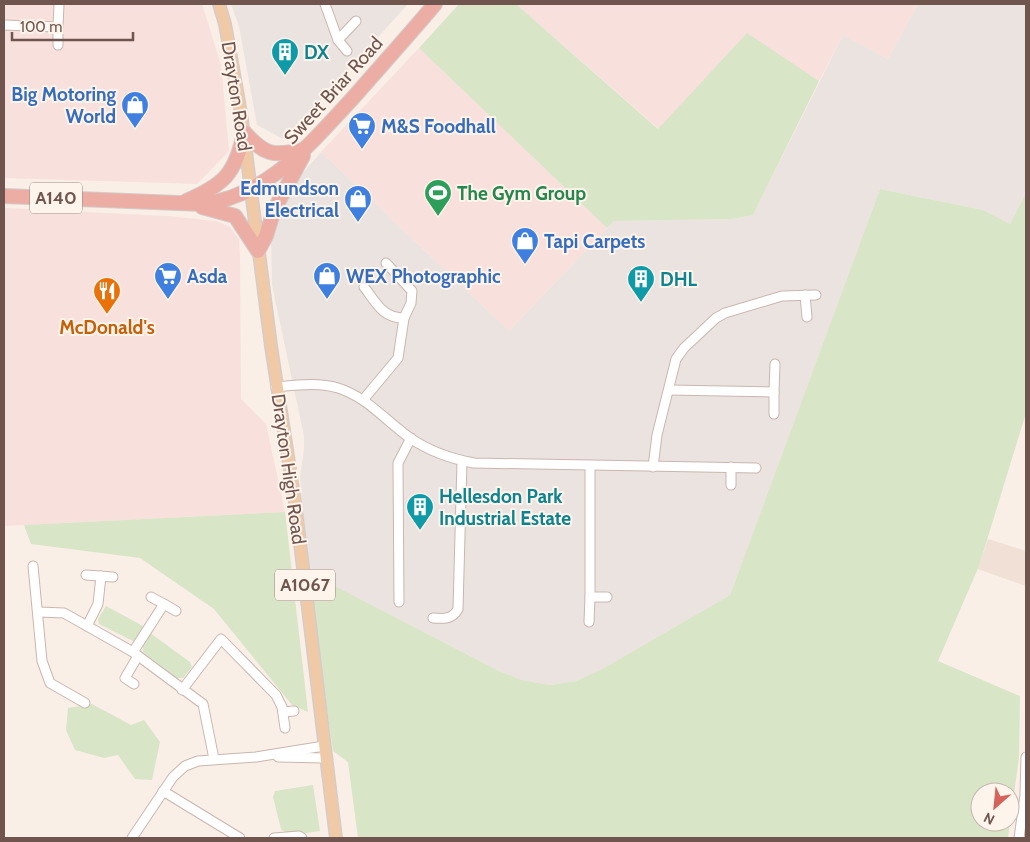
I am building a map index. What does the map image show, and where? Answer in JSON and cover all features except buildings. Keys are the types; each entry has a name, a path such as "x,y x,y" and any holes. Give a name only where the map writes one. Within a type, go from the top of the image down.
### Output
{"highway":[{"name":"Sweet Briar Road","path":"250,189 271,177 307,149 435,4"},
{"path":"244,132 258,147 267,153 275,155 307,149"},
{"name":"A140","path":"181,203 207,192 226,178 239,155 244,132"},
{"name":"A140","path":"258,251 266,236 274,210 307,149"},
{"name":"A140","path":"4,196 181,203 217,202 250,189"},
{"name":"A1067","path":"181,203 235,216 258,251"}],"main road":[{"name":"Drayton Road","path":"219,4 235,70 250,189"},
{"name":"Drayton High Road","path":"250,189 276,387 295,502 336,838"}],"street":[{"path":"58,46 59,4"},
{"path":"325,4 338,40 347,51"},
{"path":"338,40 356,22"},
{"path":"4,25 58,26"},
{"path":"364,400 398,358 404,318 412,291 386,263"},
{"path":"364,287 383,311 392,318 404,318"},
{"path":"805,295 807,317"},
{"path":"653,467 657,435 676,359 684,348 716,318 725,313 782,296 816,295"},
{"path":"774,414 775,364"},
{"path":"276,387 327,385 351,393 364,400 411,438 425,446 462,461 491,464 756,468"},
{"path":"669,390 774,392"},
{"path":"399,602 398,463 411,438"},
{"path":"433,618 447,618 455,615 458,608 462,461"},
{"path":"589,622 590,466"},
{"path":"731,467 731,485"},
{"path":"33,566 39,612 42,660 50,683 64,695 85,703"},
{"path":"86,575 113,577"},
{"path":"87,626 98,604 100,576"},
{"path":"151,597 176,611"},
{"path":"590,597 607,597"},
{"path":"134,684 125,678 164,604"},
{"path":"39,612 64,613 136,654 203,704 214,760"},
{"path":"182,690 221,639 276,694 285,728"},
{"path":"282,712 294,711"},
{"path":"132,838 173,777 185,766 198,761 324,752"},
{"path":"1022,838 1026,795 1026,757"},
{"path":"163,791 240,838"},
{"path":"274,838 299,836 302,838"}],"shaded area":[{"path":"4,4 202,4 221,65 229,151 197,184 4,178"},
{"path":"231,4 408,4 285,140 257,125 239,26"},
{"path":"516,4 918,4 888,59 843,35 819,81 747,34 659,129"},
{"path":"918,4 1026,4 1026,193 1010,224 983,210 880,189 730,595 604,668 576,681 550,685 522,680 499,671 308,572 300,476 304,436 272,285 271,238 276,218 295,182 321,152 509,331 614,221 732,219 753,215 843,35 888,59"},
{"path":"419,48 607,228 509,331 321,152"},
{"path":"4,208 168,216 216,221 230,227 239,239 241,399 266,424 285,512 4,526"},
{"path":"988,539 1026,551 1026,586 978,569"}],"green space":[{"path":"459,4 516,4 658,129 747,33 819,81 753,215 732,219 614,221 607,228 419,48"},
{"path":"880,189 983,210 1010,224 1026,193 1026,413 979,566 938,661 1020,696 1019,757 1016,782 970,782 970,832 1009,832 1008,838 358,838 348,762 333,751 308,572 499,671 522,680 550,685 576,681 604,668 730,595"},
{"path":"285,512 308,712 292,705 214,609 140,558 31,544 24,525"},
{"path":"106,606 143,626 135,642 99,624 98,619"},
{"path":"150,633 190,662 192,667 183,678 177,678 143,652 143,644"},
{"path":"92,704 131,725 144,720 160,742 152,780 135,779 118,755 104,758 75,750 66,730 68,708"},
{"path":"313,785 320,831 300,834 285,832 281,829 273,797 275,791"}],"place":[{"name":"DX","path":"285,76"},
{"name":"Big Motoring World","path":"135,129"},
{"name":"M&S Foodhall","path":"362,150"},
{"name":"The Gym Group","path":"438,217"},
{"name":"Edmundson Electrical","path":"358,223"},
{"name":"Tapi Carpets","path":"525,265"},
{"name":"Asda","path":"168,300"},
{"name":"WEX Photographic","path":"327,300"},
{"name":"DHL","path":"641,303"},
{"name":"McDonald's","path":"107,315"},
{"name":"Hellesdon Park Industrial Estate","path":"420,531"}]}
